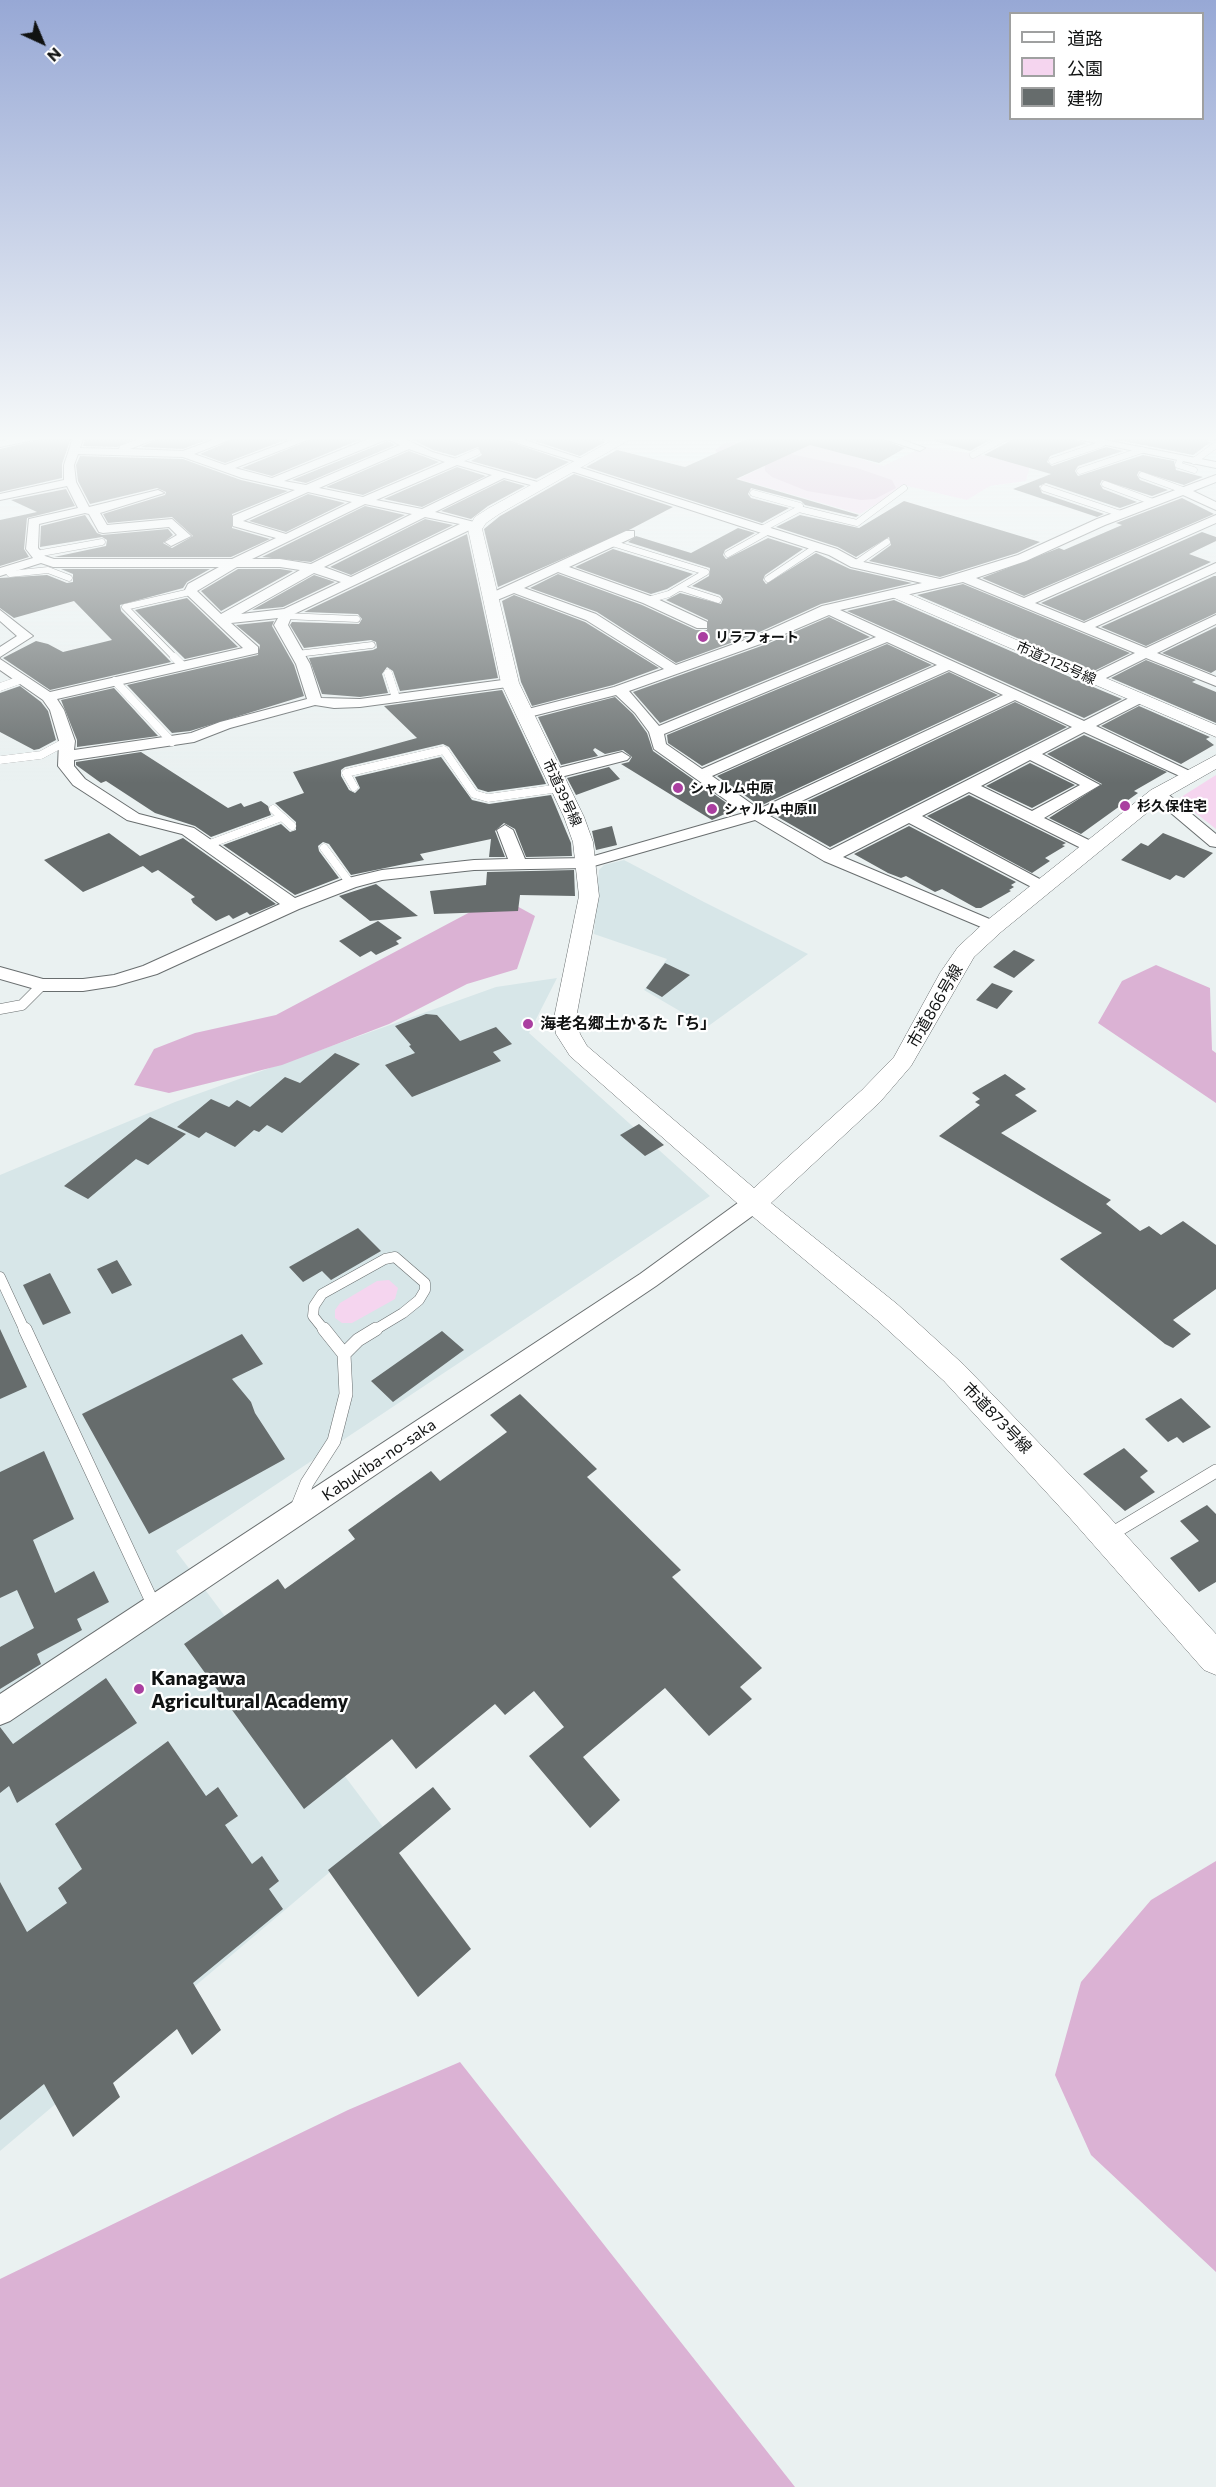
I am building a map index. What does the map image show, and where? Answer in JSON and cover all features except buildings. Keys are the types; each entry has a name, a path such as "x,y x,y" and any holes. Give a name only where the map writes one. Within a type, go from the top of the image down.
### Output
{"street":[{"path":"34,551 39,556 65,564 117,561 280,563 313,568 354,582"},
{"path":"48,697 253,650 190,592 202,580 260,551"},
{"path":"222,620 347,551"},
{"path":"222,620 286,615 415,551"},
{"name":"市道39号線","path":"481,551 510,682 583,842 587,863 589,896 565,1018 568,1034 578,1052 754,1203"},
{"path":"490,598 515,589 595,551"},
{"path":"825,551 855,564 945,584"},
{"path":"525,714 619,690 768,636 826,609 945,584 1037,551"},
{"path":"1023,603 1142,551"},
{"path":"4,571 39,556"},
{"path":"1083,627 1216,567"},
{"path":"559,568 648,600 702,625"},
{"path":"964,578 1214,680"},
{"path":"515,589 591,617 675,670"},
{"name":"市道2125号線","path":"897,594 1216,732"},
{"path":"826,609 1191,776"},
{"path":"0,614 26,636 0,653"},
{"path":"286,615 281,625 297,654 315,701"},
{"path":"1093,679 1216,619"},
{"path":"656,732 887,637"},
{"path":"0,663 20,680 48,697 57,710 67,748 66,766 79,782 133,817 188,831 293,905"},
{"path":"700,776 948,665"},
{"path":"67,748 172,742 315,701 347,704 510,682"},
{"path":"619,690 640,710 656,732 659,746 757,815 830,857 993,927"},
{"path":"0,973 42,985 83,986 150,970 293,905 350,883 382,875 474,865 587,863 757,815 1014,695"},
{"path":"830,857 1138,699"},
{"path":"1030,754 1092,785 1032,818"},
{"path":"557,781 622,757"},
{"name":"市道866号線","path":"754,1203 871,1096 903,1061 951,973 966,952 993,927 1158,794 1216,761"},
{"path":"970,786 1091,848"},
{"path":"1158,794 1216,842"},
{"path":"909,816 1043,888"},
{"path":"505,830 518,863"},
{"name":"Kabukiba-no-saka","path":"0,1711 648,1280 754,1203"},
{"name":"市道873号線","path":"754,1203 887,1312 954,1372 1013,1433 1216,1659"}],"lane":[{"path":"39,556 61,551"},
{"path":"638,551 706,572 681,588 648,600"},
{"path":"728,554 733,551"},
{"path":"768,579 810,551"},
{"path":"855,564 874,551"},
{"path":"4,571 9,574 48,570 61,573 69,578"},
{"path":"681,588 718,600"},
{"path":"182,665 125,607 190,592"},
{"path":"286,615 357,619"},
{"path":"297,654 372,645"},
{"path":"388,673 396,698"},
{"path":"0,687 20,680"},
{"path":"116,681 172,742"},
{"path":"0,760 42,755 67,748"},
{"path":"354,787 346,772 444,750 474,794 488,798 557,781"},
{"path":"273,809 292,826"},
{"path":"207,845 282,818"},
{"path":"324,848 350,883"},
{"path":"0,1009 22,1005 42,985"},
{"path":"293,1517 307,1483 334,1440 346,1394 344,1354 313,1316 314,1306 322,1294 385,1259 395,1257 405,1263 425,1283 425,1290 418,1300 403,1312 358,1340 344,1354"},
{"path":"0,1276 155,1608"},
{"path":"1107,1537 1216,1471"}],"shaded area":[{"path":"624,860 808,954 707,1027 644,990 667,959 594,934 599,870 604,865"},
{"path":"504,899 535,916 517,969 467,984 389,1024 282,1065 169,1093 134,1085 154,1049 195,1033 276,1015 489,902"},
{"path":"1156,965 1210,988 1212,1050 1216,1053 1216,1103 1098,1023 1122,981"},
{"name":"Kanagawa Agricultural Academy","path":"557,978 529,1033 710,1196 176,1551 383,1827 0,2151 0,1175 175,1102 496,987"},
{"path":"1216,1861 1216,2272 1091,2155 1055,2075 1081,1982 1151,1900"},
{"path":"460,2062 795,2487 0,2487 0,2279 348,2110"}],"green space":[{"path":"1216,775 1216,829 1178,799"},
{"path":"389,1280 398,1288 395,1299 352,1323 342,1323 335,1318 335,1310 340,1303 377,1281"}],"place":[{"name":"リラフォート","path":"703,637"},
{"name":"シャルム中原","path":"678,788"},
{"name":"杉久保住宅","path":"1125,806"},
{"name":"シャルム中原II","path":"712,809"},
{"name":"海老名郷土かるた「ち」","path":"528,1024"},
{"name":"Kanagawa Agricultural Academy","path":"139,1689"}]}
